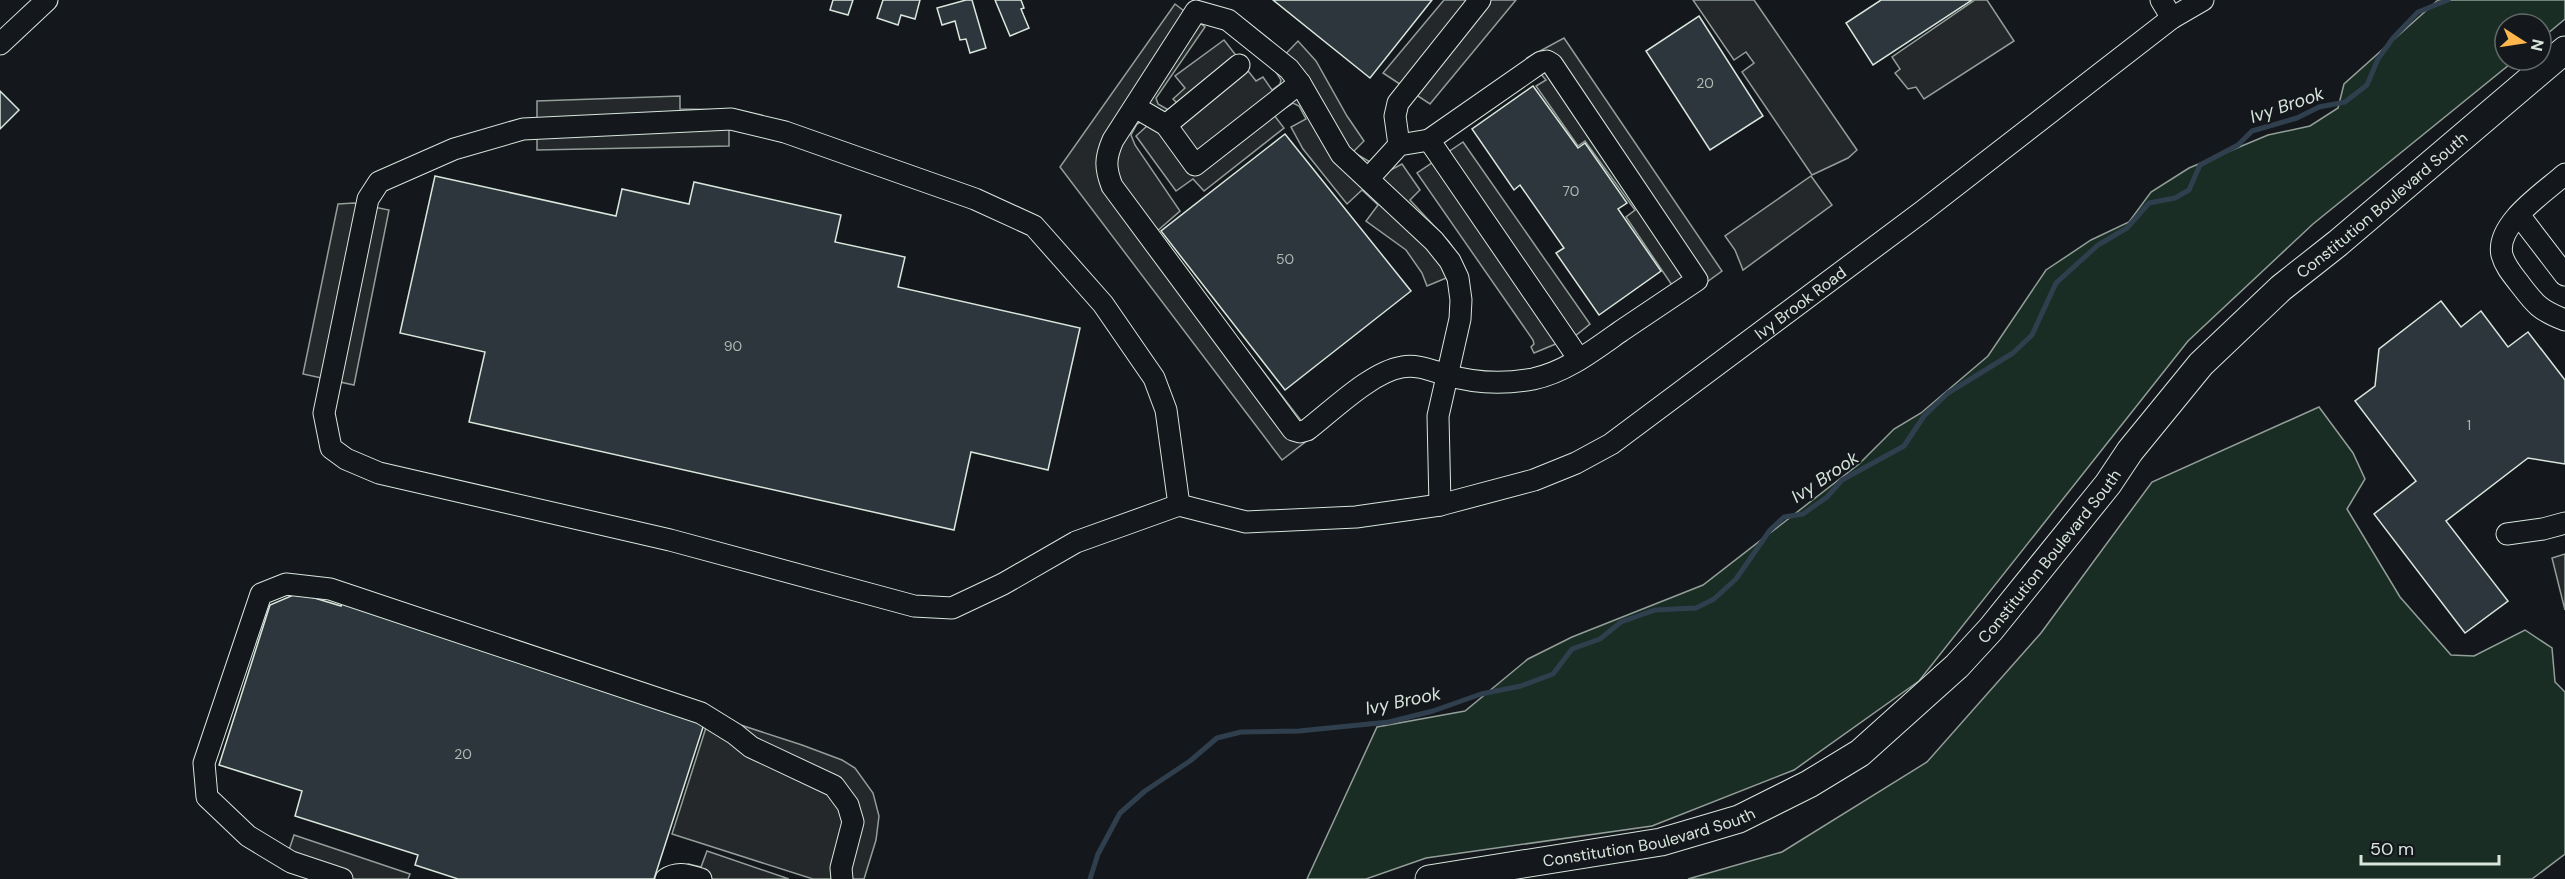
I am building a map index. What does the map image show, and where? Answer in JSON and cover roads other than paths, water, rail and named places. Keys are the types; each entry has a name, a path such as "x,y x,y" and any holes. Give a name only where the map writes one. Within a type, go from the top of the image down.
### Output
{"main road":[{"name":"Constitution Boulevard South","path":"1430,879 1551,870 1661,842 1739,819 1809,784 1860,753 1950,674 1990,629 2108,484 2130,451 2201,364 2281,288 2338,243 2565,50"}],"street":[{"path":"0,44 46,0"},
{"path":"1399,145 1395,116 1398,103 1480,0"},
{"path":"2161,0 2172,18"},
{"name":"Ivy Brook Road","path":"1179,505 1246,522 1356,517 1440,505 1534,480 1576,463 1611,444 1923,211 2172,18 2203,0"},
{"path":"1368,179 1399,145 1429,141 1542,62 1547,61 1552,64 1697,280 1555,373 1532,379 1505,382 1477,381 1448,376 1417,366 1401,367 1372,381 1307,430 1300,432 1293,430 1112,186 1106,172 1105,160 1113,140 1197,6 1228,20 1272,53 1300,83 1341,154 1434,241 1450,261 1458,278 1461,300 1460,320 1448,376 1438,416 1440,505"},
{"path":"1166,125 1239,65"},
{"path":"1135,107 1166,125 1195,165 1300,83"},
{"path":"731,119 785,132 975,199 1034,226 1103,304 1154,378 1166,410 1179,505 1076,542 1003,584 952,608 914,606 670,540 379,474 346,459 331,448 324,413 368,200 379,182 454,149 523,129 731,119"},
{"path":"1429,141 1579,359"},
{"path":"2565,174 2510,223 2504,234 2502,253 2506,266 2535,306 2565,320"},
{"path":"2519,215 2562,266"},
{"path":"2507,534 2565,523"},
{"path":"342,879 282,857 248,836 207,797 204,763 261,594 286,584 330,589 701,713 751,747 834,786 848,805 853,822 840,868 842,879"},
{"path":"666,879 675,873 682,873 701,879"}],"waterway":[{"name":"Ivy Brook","path":"1090,879 1098,854 1120,813 1145,791 1190,761 1217,738 1241,732 1299,731 1389,722 1433,711 1481,694 1521,686 1553,674 1572,649 1600,639 1621,622 1655,610 1696,608 1714,599 1736,579 1770,530 1784,517 1803,514 1827,497 1842,480 1904,446 1924,416 1948,393 2013,353 2032,335 2056,283 2098,245 2127,228 2149,203 2175,198 2189,190 2200,165 2238,145 2252,131 2297,118 2319,107 2345,102 2367,85 2378,59 2393,38 2418,12 2448,0"}]}
